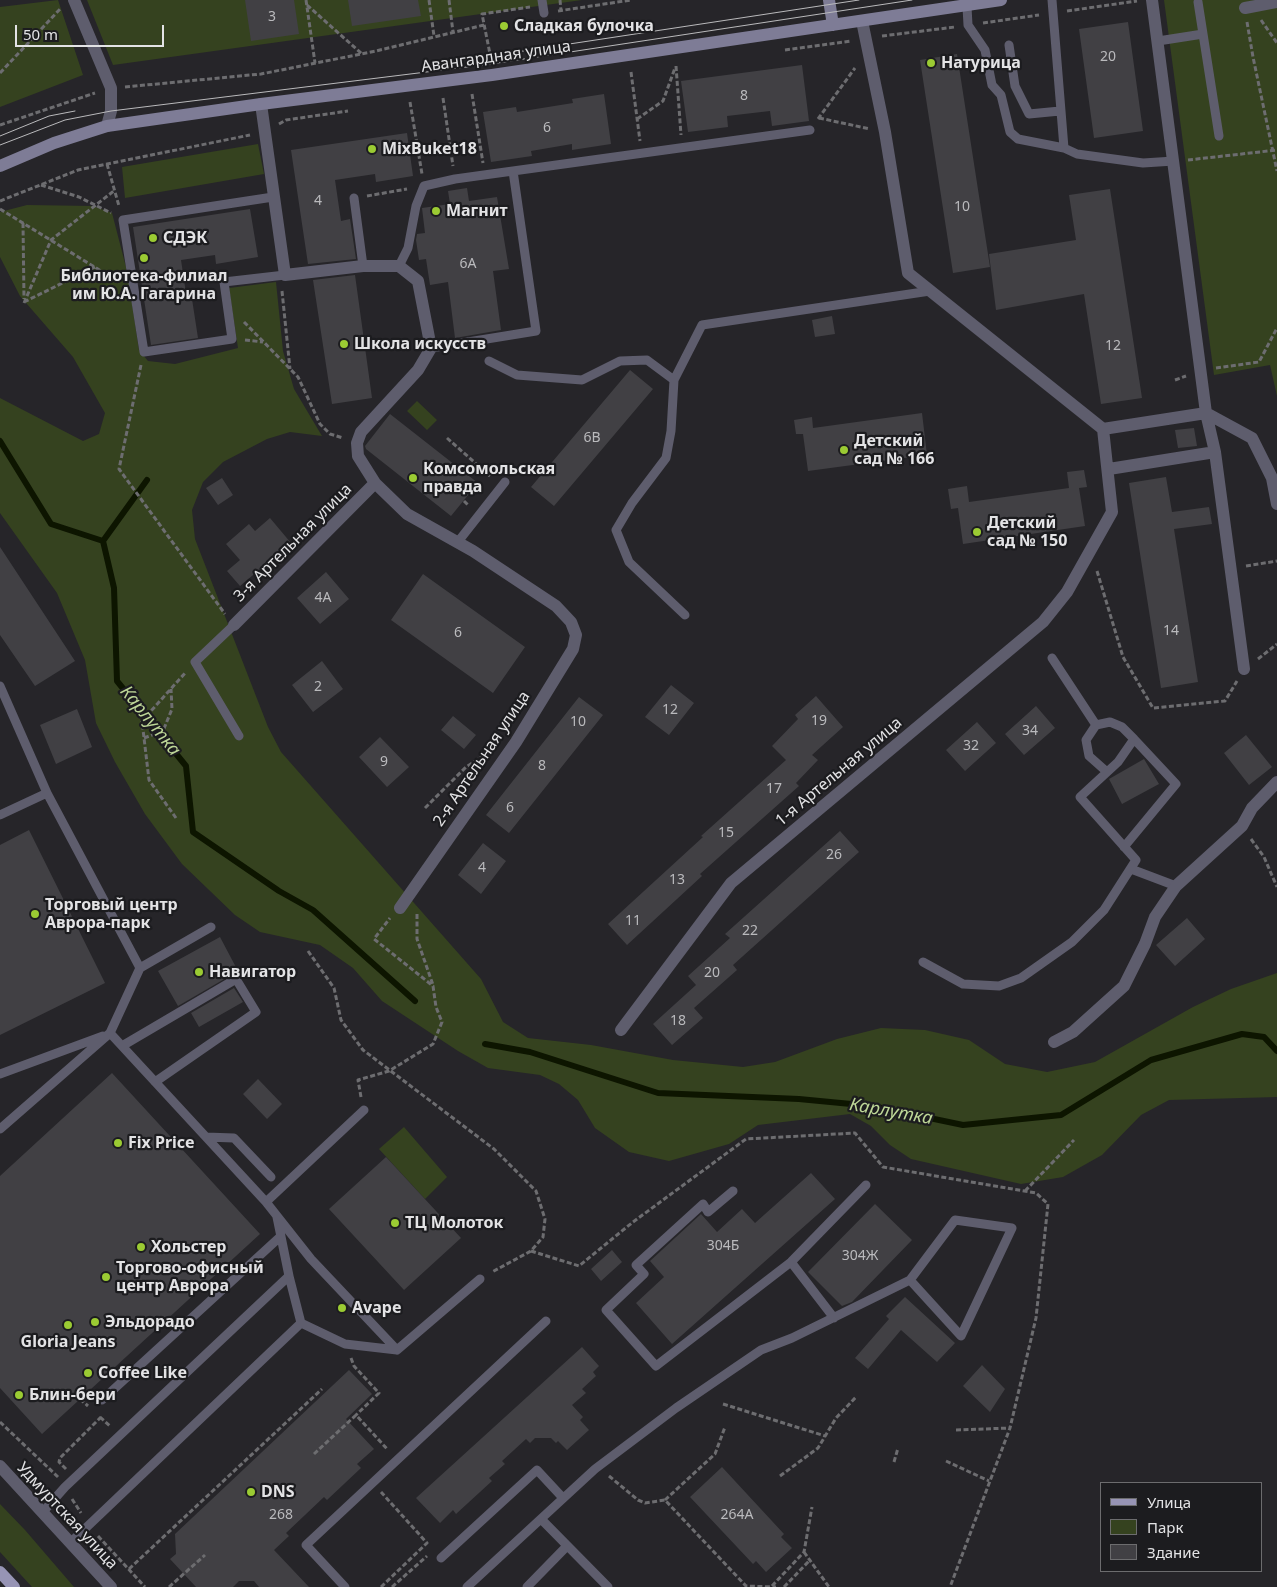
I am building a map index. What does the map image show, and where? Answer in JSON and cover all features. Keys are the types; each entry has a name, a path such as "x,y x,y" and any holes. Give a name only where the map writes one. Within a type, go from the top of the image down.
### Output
{"main road":[{"path":"0,1572 14,1587"}],"street":[{"path":"829,0 833,25"},
{"name":"Авангардная улица","path":"0,166 54,143 107,126 261,104 492,75 967,7 1001,0"},
{"path":"1152,0 1206,414 1215,452 1244,669"},
{"path":"70,1 110,88 111,111 107,126"},
{"path":"1245,8 1277,2"},
{"path":"862,21 885,132 908,273 1103,429 1206,414 1252,438 1272,478 1277,504"},
{"path":"261,104 283,275 362,266 399,266 418,281 431,348 418,370 361,432 357,443 358,456 375,483 407,514 457,543"},
{"name":"1-я Артельная улица","path":"621,1030 731,883 1043,622 1067,592 1091,553 1112,512 1109,469 1103,429"},
{"path":"1109,469 1215,452"},
{"name":"3-я Артельная улица","path":"234,625 375,483"},
{"name":"2-я Артельная улица","path":"400,908 516,742 573,649 576,635 571,622 556,606 457,543"},
{"path":"1054,1042 1073,1032 1124,986 1145,944 1155,917 1176,886 1242,826 1252,808 1277,782"},
{"name":"Удмуртская улица","path":"0,1466 111,1587"}],"lane":[{"path":"542,0 544,13"},
{"path":"1052,0 1064,148"},
{"path":"1198,2 1219,136"},
{"path":"967,7 968,25 985,50 992,85 1001,95 1010,132 1018,139 1064,148 1077,154 1143,163 1174,161"},
{"path":"1158,41 1203,34"},
{"path":"1009,45 1015,86 1029,114 1060,111"},
{"path":"399,266 408,248 416,206 424,186 455,179 810,130"},
{"path":"431,348 536,331 513,171"},
{"path":"273,197 123,220 144,352 232,339 224,282 283,275"},
{"path":"354,198 362,266"},
{"path":"685,616 630,562 616,530 632,503 666,458 671,432 674,380 702,326 930,291"},
{"path":"489,361 517,375 582,380 620,361 647,360 674,380"},
{"path":"457,543 503,484"},
{"path":"234,625 195,662 239,736"},
{"path":"1052,658 1096,725"},
{"path":"0,686 48,794 140,968"},
{"path":"1108,772 1089,756 1086,740 1096,725 1110,722 1122,727 1176,784 1124,847"},
{"path":"923,962 963,984 999,986 1022,978 1072,942 1104,910 1136,860 1080,797 1118,762 1134,739"},
{"path":"0,815 48,794"},
{"path":"1131,869 1176,886"},
{"path":"0,1129 110,1033 140,968 211,926"},
{"path":"122,1046 236,979 256,1012 155,1082"},
{"path":"110,1033 266,1202 311,1259 398,1350"},
{"path":"0,1074 110,1033"},
{"path":"266,1202 364,1110"},
{"path":"206,1137 234,1138 271,1177"},
{"path":"733,1190 708,1212 703,1204 636,1265 644,1274 606,1310 656,1366 791,1262 866,1185"},
{"path":"276,1215 301,1323"},
{"path":"467,1587 595,1469 676,1408 761,1350 834,1318 910,1280 955,1220 1012,1228 961,1336 910,1280"},
{"path":"102,1400 281,1236"},
{"path":"791,1262 834,1318"},
{"path":"42,1513 65,1487 289,1276"},
{"path":"301,1323 345,1344 398,1350 480,1279"},
{"path":"345,1587 306,1544 546,1321"},
{"path":"70,1543 301,1323"},
{"path":"441,1558 537,1470 563,1498"},
{"path":"541,1519 608,1587"},
{"path":"526,1587 567,1546"}],"path":[{"path":"306,0 315,63"},
{"path":"429,0 434,36"},
{"path":"449,0 453,32"},
{"path":"560,0 561,11"},
{"path":"1052,14 1139,0"},
{"path":"0,73 70,1"},
{"path":"307,5 362,54"},
{"path":"1245,8 1252,57 1277,171"},
{"path":"1261,20 1277,43"},
{"path":"0,125 110,88 158,86 261,74 362,54 484,25 490,50 492,75"},
{"path":"780,51 866,45"},
{"path":"810,130 866,45"},
{"path":"667,67 686,64"},
{"path":"637,119 663,101 676,66"},
{"path":"676,66 682,148"},
{"path":"621,73 640,71"},
{"path":"631,72 641,154"},
{"path":"463,96 479,93"},
{"path":"472,94 485,175"},
{"path":"435,99 453,97"},
{"path":"443,98 455,179"},
{"path":"400,104 418,101"},
{"path":"354,198 424,186 410,102"},
{"path":"0,201 78,170 265,132 286,120 353,111"},
{"path":"819,118 885,132"},
{"path":"1174,161 1277,150"},
{"path":"107,164 123,220"},
{"path":"41,185 79,197 123,220"},
{"path":"24,302 51,240 114,190"},
{"path":"0,210 135,291"},
{"path":"23,223 24,302"},
{"path":"24,302 95,267"},
{"path":"283,275 290,369"},
{"path":"226,304 298,377 320,424 330,434 357,443"},
{"path":"1259,362 1277,328"},
{"path":"144,352 119,470 234,625"},
{"path":"448,438 503,484"},
{"path":"1091,553 1123,657 1153,708 1225,701 1244,669"},
{"path":"1231,568 1277,561"},
{"path":"176,818 149,780 142,721 195,662"},
{"path":"144,738 163,731 172,709 171,689"},
{"path":"425,808 466,767 486,753 516,742"},
{"path":"1242,826 1264,857 1277,887"},
{"path":"400,908 374,939 433,986"},
{"path":"364,1110 358,1080 389,1071 433,1044 442,1022 433,986 417,940 417,911"},
{"path":"308,951 334,988 341,1020 363,1050 494,1149 536,1191 545,1219 543,1237 531,1252 480,1279"},
{"path":"531,1252 579,1266 633,1222 746,1139 855,1133 883,1167 1036,1193 1048,1204 1036,1318 1010,1428 950,1587"},
{"path":"1025,1191 1074,1140"},
{"path":"314,1454 379,1393 354,1366 345,1344"},
{"path":"129,1569 322,1388"},
{"path":"780,1476 818,1448 836,1418 856,1397"},
{"path":"723,1404 825,1436"},
{"path":"356,1415 396,1459"},
{"path":"58,1478 66,1469 59,1462 60,1458 101,1417"},
{"path":"0,1422 58,1478 89,1525 145,1587"},
{"path":"607,1474 638,1500 645,1503 665,1500 716,1454 725,1427"},
{"path":"956,1430 1010,1428"},
{"path":"894,1462 898,1448"},
{"path":"946,1461 989,1481"},
{"path":"372,1482 427,1543 381,1587"},
{"path":"665,1500 746,1586 774,1586 804,1552 812,1507"},
{"path":"804,1552 829,1587"},
{"path":"170,1587 205,1555"},
{"path":"784,1587 810,1560"}],"green space":[{"path":"58,0 83,75 0,107 0,7"},
{"path":"87,0 582,0 113,65"},
{"path":"1164,0 1277,0 1277,396 1270,365 1214,375"},
{"path":"258,144 264,174 125,198 122,167"},
{"path":"27,205 93,206 112,213 127,271 139,350 148,361 175,364 238,348 229,288 276,282 283,351 294,389 322,436 290,432 267,439 223,462 203,482 192,510 195,539 268,727 281,752 481,979 503,1022 528,1038 591,1045 673,1060 743,1067 775,1062 837,1039 881,1028 925,1030 969,1040 1005,1064 1047,1072 1095,1062 1193,1007 1231,989 1277,973 1277,1097 1169,1100 1141,1115 1102,1155 1063,1177 1021,1184 911,1159 890,1145 871,1126 850,1114 758,1125 729,1144 669,1161 629,1152 595,1128 578,1100 559,1084 540,1075 488,1068 458,1051 382,1001 353,968 320,945 260,932 235,915 182,864 145,814 115,762 96,723 85,660 57,593 0,513 0,398 83,441 99,434 105,413 73,357 20,296 0,257 0,212"},
{"path":"417,401 437,420 427,430 407,411"},
{"path":"404,1127 447,1177 425,1199 379,1149"},
{"path":"0,1504 74,1587 32,1587 0,1552"}],"building":[{"path":"245,0 294,0 299,34 251,41"},
{"path":"348,0 418,0 421,16 352,26"},
{"path":"1128,22 1143,131 1094,138 1079,29"},
{"path":"957,54 990,267 953,273 920,60"},
{"path":"802,65 809,121 772,126 770,111 727,116 728,127 688,132 681,81"},
{"path":"604,94 611,144 572,150 572,144 531,151 532,156 491,162 483,112 516,107 517,112 573,103 572,99"},
{"path":"407,133 413,176 376,182 375,174 335,180 341,221 350,219 356,259 308,264 291,150"},
{"path":"467,188 469,201 497,197 509,269 493,271 501,330 455,338 448,282 430,285 426,259 419,260 416,240 417,234 425,233 422,208 450,204 448,191"},
{"path":"1110,189 1142,398 1101,404 1084,294 996,310 989,254 1076,240 1069,195"},
{"path":"250,209 258,257 216,264 215,255 181,260 187,300 192,299 198,338 151,345 133,227"},
{"name":"Школа искусств","path":"355,275 372,398 332,404 313,280"},
{"path":"832,316 835,334 815,337 812,320"},
{"path":"630,370 653,389 554,506 531,487"},
{"path":"922,413 927,455 808,471 803,434 796,434 794,420 812,417 813,428"},
{"path":"390,414 478,483 451,516 366,449 365,446"},
{"path":"1194,428 1197,446 1178,448 1175,430"},
{"path":"1084,470 1087,487 1079,488 1085,526 963,544 958,508 951,509 948,489 967,486 969,502 1069,488 1067,472"},
{"path":"1166,477 1172,512 1209,507 1212,524 1174,529 1198,682 1161,688 1129,483"},
{"path":"222,478 233,495 218,505 206,488"},
{"path":"270,518 291,543 240,586 227,571 240,560 226,544 249,524 255,531"},
{"path":"0,547 75,661 35,686 0,635"},
{"path":"326,572 349,599 320,624 297,598"},
{"path":"423,574 525,647 493,693 391,620"},
{"path":"322,661 343,689 313,712 292,685"},
{"path":"671,685 694,703 669,735 645,717"},
{"path":"816,696 843,727 812,755 818,760 796,783 799,786 700,874 702,876 627,945 608,924 703,837 701,836 786,760 772,746 798,719 795,715"},
{"path":"579,697 603,715 509,833 486,815"},
{"path":"1036,706 1055,728 1024,755 1005,734"},
{"path":"77,709 92,747 56,764 40,725"},
{"path":"453,716 476,735 464,749 441,730"},
{"path":"977,722 996,743 965,771 946,750"},
{"path":"1246,735 1272,767 1249,785 1224,753"},
{"path":"380,737 409,767 387,787 359,757"},
{"path":"1144,759 1159,784 1122,804 1109,779"},
{"name":"Торговый центр Аврора-парк","path":"29,830 105,983 0,1035 0,845"},
{"path":"840,831 859,852 733,965 737,970 694,1008 703,1018 672,1045 653,1024 696,985 688,976 730,938 725,934"},
{"path":"483,843 506,861 481,894 458,875"},
{"path":"1187,918 1205,939 1175,966 1156,945"},
{"name":"Навигатор","path":"220,937 239,973 233,974 178,1006 158,971"},
{"path":"234,988 243,1002 199,1027 191,1013"},
{"name":"Торгово-офисный центр Аврора","path":"112,1073 260,1234 42,1434 0,1388 0,1176"},
{"path":"258,1079 282,1104 267,1119 243,1094"},
{"name":"ТЦ Молоток","path":"386,1157 461,1238 404,1290 329,1209"},
{"path":"811,1173 835,1199 672,1344 636,1303 664,1277 650,1261 701,1214 717,1232 742,1209 755,1223"},
{"path":"875,1204 912,1240 852,1302 842,1306 808,1272"},
{"path":"612,1250 622,1262 601,1281 591,1269"},
{"path":"905,1297 955,1343 937,1362 901,1330 868,1369 855,1358 889,1319 886,1316"},
{"path":"582,1347 599,1366 593,1372 596,1376 582,1389 586,1393 572,1405 583,1417 580,1420 589,1430 567,1450 558,1441 556,1443 551,1438 535,1438 530,1443 526,1439 502,1461 505,1464 489,1478 492,1481 456,1514 453,1510 440,1523 416,1498"},
{"path":"982,1365 1005,1389 990,1412 963,1386"},
{"path":"349,1370 372,1394 346,1419 374,1449 357,1464 361,1468 327,1500 324,1497 286,1533 289,1536 274,1550 309,1587 259,1587 254,1581 239,1581 233,1587 196,1587 170,1559 176,1554 175,1534"},
{"path":"722,1467 784,1534 781,1537 792,1548 766,1572 756,1561 753,1564 690,1497"}],"waterway":[{"name":"Карлутка","path":"0,441 51,524 103,541 114,588 117,681 186,766 193,832 279,891 313,910 415,1001"},
{"path":"103,541 147,480"},
{"name":"Карлутка","path":"485,1044 530,1052 658,1093 799,1099 872,1106 963,1125 1061,1115 1151,1060 1242,1034 1264,1037 1277,1051"}],"tram line":[{"path":"464,60 859,0"},
{"path":"0,145 65,120 111,111 491,64 912,0"},
{"path":"0,136 49,116 75,111"}],"place":[{"name":"Сладкая булочка","path":"504,26"},
{"name":"Натурица","path":"931,63"},
{"name":"MixBuket18","path":"372,149"},
{"name":"Магнит","path":"436,211"},
{"name":"СДЭК","path":"153,238"},
{"name":"Библиотека-филиал им Ю.А. Гагарина","path":"144,258"},
{"name":"Школа искусств","path":"344,344"},
{"name":"Детский сад № 166","path":"844,450"},
{"name":"Комсомольская правда","path":"413,478"},
{"name":"Детский сад № 150","path":"977,532"},
{"name":"Торговый центр Аврора-парк","path":"35,914"},
{"name":"Навигатор","path":"199,972"},
{"name":"Fix Price","path":"118,1143"},
{"name":"ТЦ Молоток","path":"395,1223"},
{"name":"Хольстер","path":"141,1247"},
{"name":"Торгово-офисный центр Аврора","path":"106,1277"},
{"name":"Avape","path":"342,1308"},
{"name":"Эльдорадо","path":"95,1322"},
{"name":"Gloria Jeans","path":"68,1325"},
{"name":"Coffee Like","path":"88,1373"},
{"name":"Блин-бери","path":"19,1395"},
{"name":"DNS","path":"251,1492"}]}
